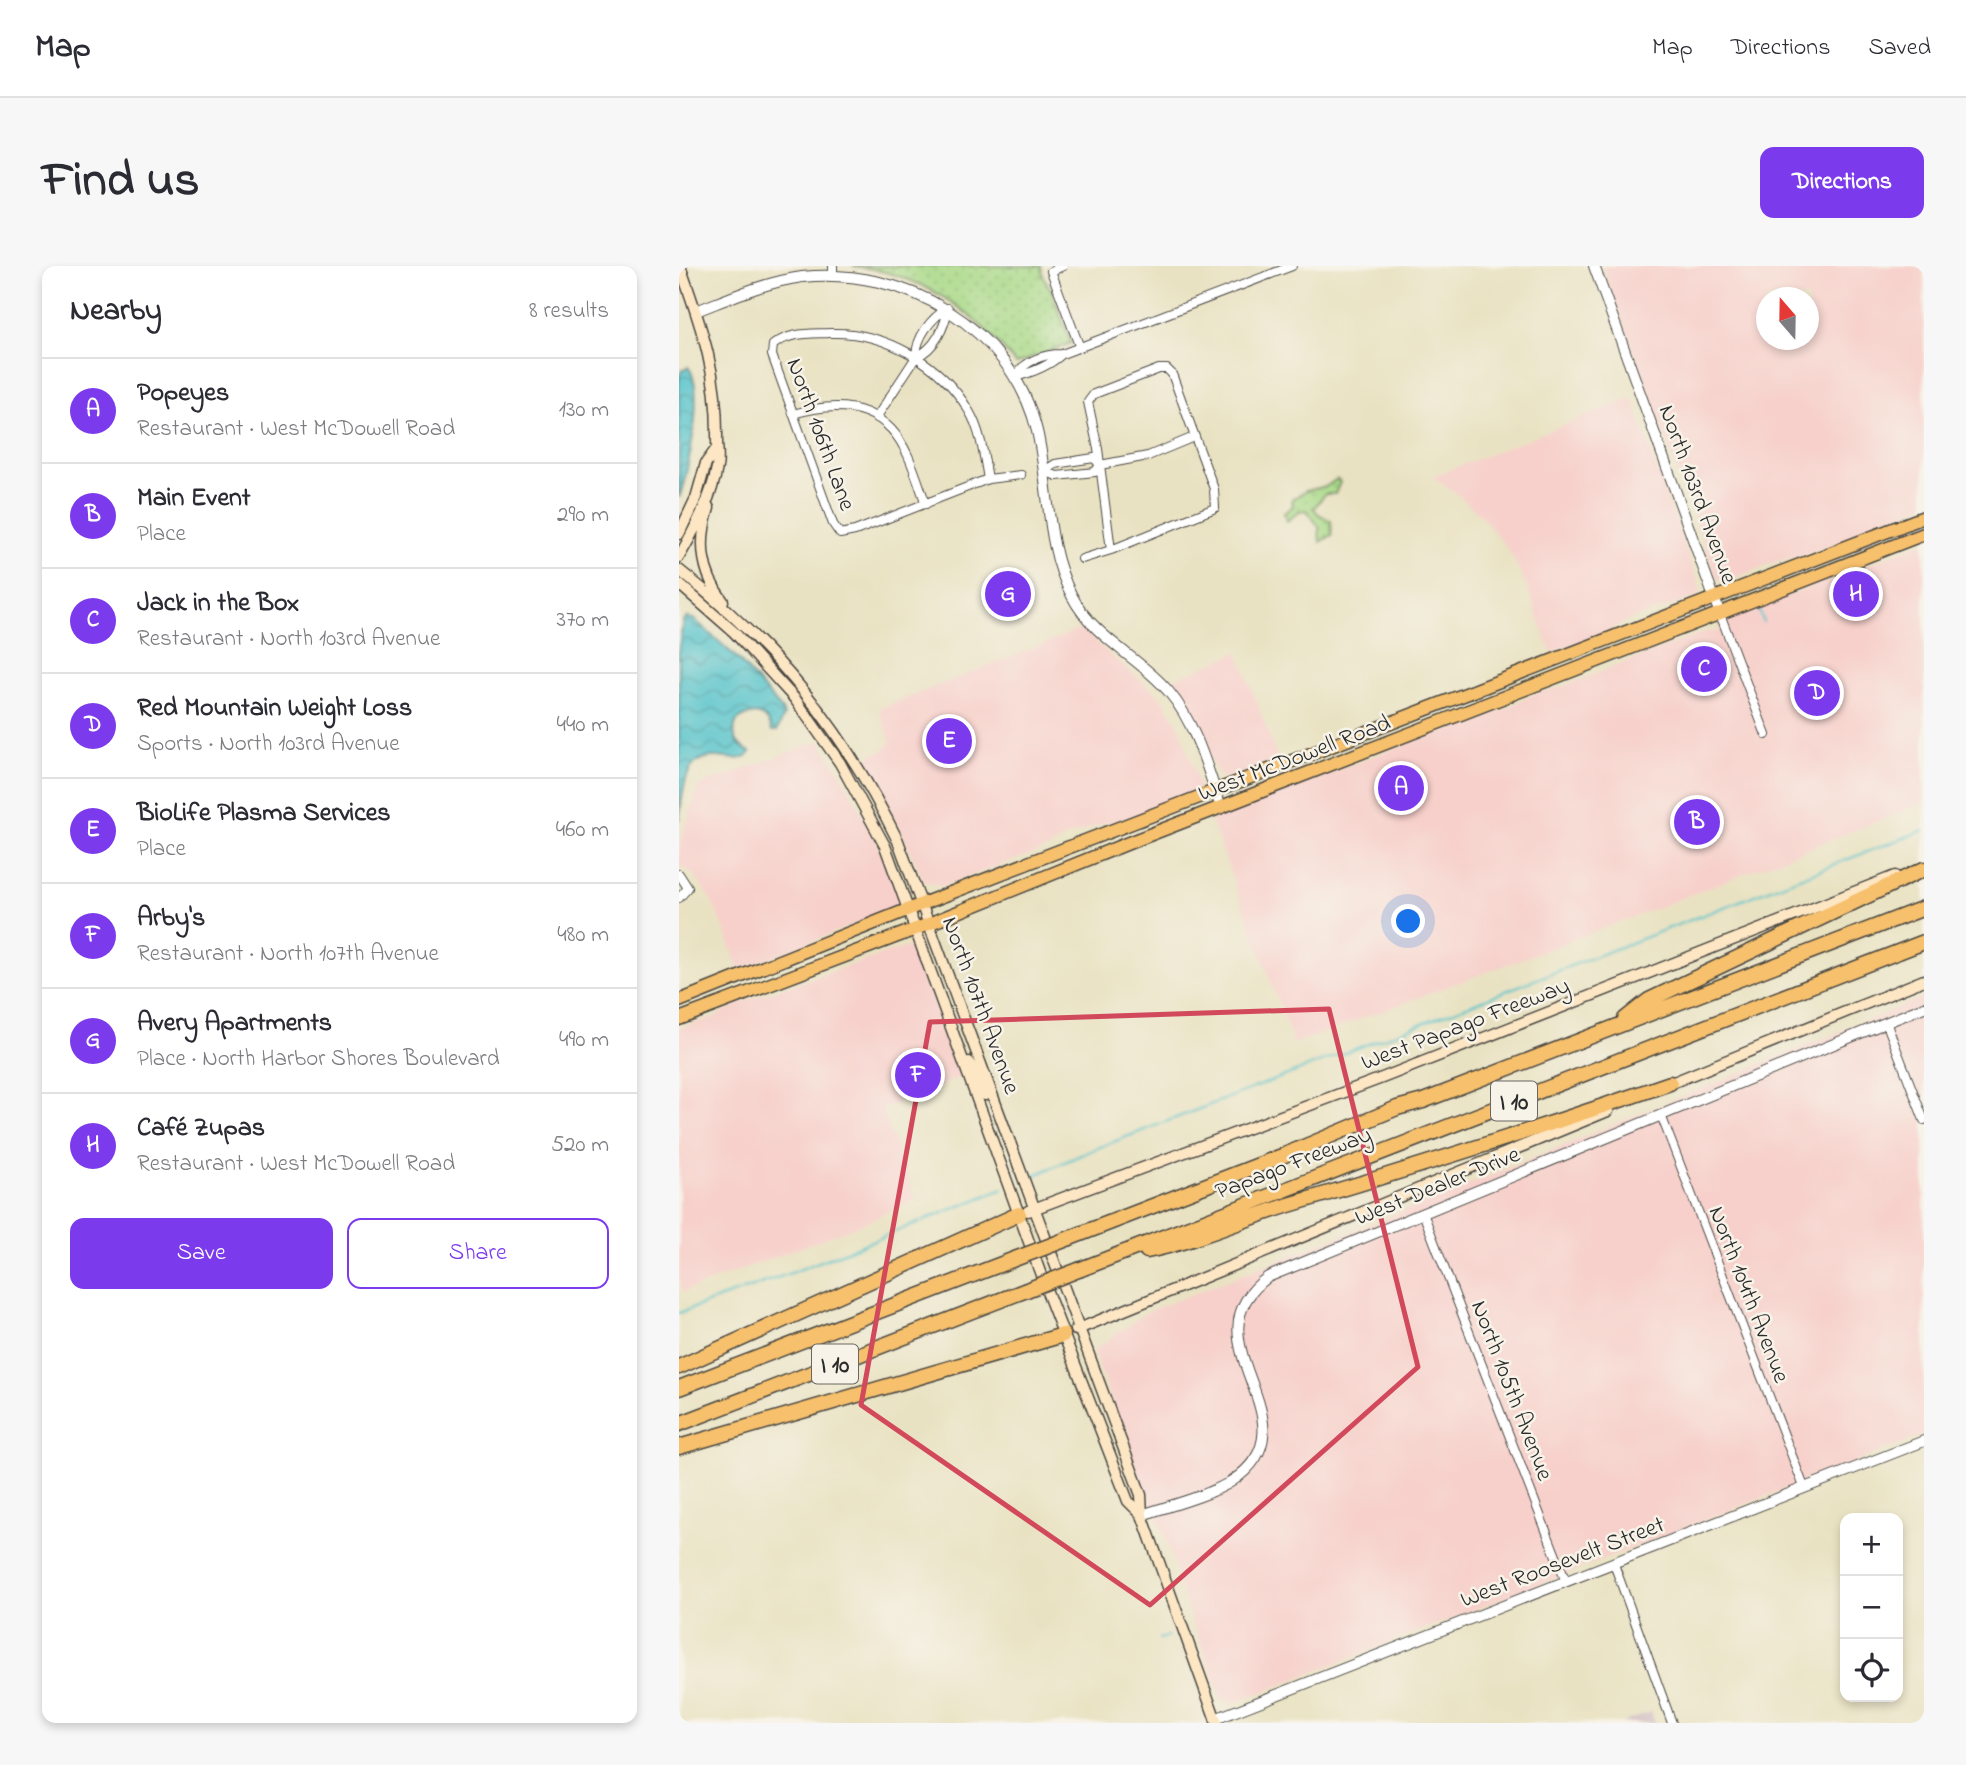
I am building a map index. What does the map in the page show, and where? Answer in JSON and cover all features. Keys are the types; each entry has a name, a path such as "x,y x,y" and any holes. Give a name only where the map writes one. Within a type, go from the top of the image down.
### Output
{"highway":[{"path":"1614,1028 1649,1000 1924,867"},
{"name":"Papago Freeway","path":"679,1388 1282,1156 1397,1108 1423,1101 1924,908"},
{"name":"Papago Freeway","path":"679,1424 1924,942"},
{"path":"1104,1260 1180,1244 1259,1214 1503,1140 1670,1083"},
{"path":"679,1367 1019,1214"},
{"path":"679,1447 1063,1335"}],"main road":[{"path":"679,557 713,484 718,466 716,394 710,360 680,266"},
{"path":"679,534 696,498 706,463 717,448"},
{"path":"713,484 703,532 702,553 712,585 736,617"},
{"name":"West McDowell Road","path":"679,1000 1924,517"},
{"path":"1861,558 1868,547 1924,525"},
{"name":"West McDowell Road","path":"679,1019 930,924 1924,534"},
{"path":"1789,587 1814,569 1847,556 1853,550 1853,545"},
{"name":"North 107th Avenue","path":"679,570 736,617 812,700 845,747 886,817 930,924 1141,1495 1142,1515 1216,1721"},
{"name":"North 107th Avenue","path":"679,584 751,649 813,722 844,770 885,846 1063,1335 1128,1501 1142,1515"},
{"path":"751,649 759,640"},
{"name":"West Papago Freeway","path":"1019,1214 1395,1074 1924,867"},
{"path":"1063,1335 1924,980"},
{"path":"946,1011 956,1022 968,1051 977,1054"},
{"path":"963,1060 973,1067 998,1126 1005,1129"}],"street":[{"path":"1063,266 1051,271 1080,348"},
{"path":"1014,377 1053,363 1062,354 1292,266"},
{"name":"North 103rd Avenue","path":"1594,266 1766,735"},
{"path":"696,311 778,282 833,270 886,281 916,291 948,308 979,334 1014,377 1034,420 1054,548 1077,606 1099,631 1169,692 1196,740 1221,808"},
{"path":"876,418 916,357 916,346 925,331 935,316 948,308"},
{"path":"916,357 927,353 946,324 948,308"},
{"path":"925,331 936,338"},
{"name":"North 106th Lane","path":"916,357 882,340 841,332 806,333 787,337 773,345 772,355 833,524 840,534 855,531 926,504"},
{"path":"916,357 931,367 970,412 988,479"},
{"path":"1082,559 1111,550 1215,508 1214,489 1172,374 1167,369 1159,369 1094,394 1088,402 1100,465 1111,550"},
{"path":"793,414 822,406 836,406 850,407 876,418 891,429 898,439 926,504 988,479 1021,475"},
{"path":"1044,471 1057,476 1095,471 1100,465 1148,456 1194,437"},
{"path":"1044,471 1055,464 1094,458 1100,465"},
{"path":"1075,461 1076,474"},
{"path":"679,874 688,888 679,898"},
{"name":"West Dealer Drive","path":"1142,1515 1226,1485 1241,1475 1256,1458 1264,1434 1264,1421 1239,1348 1237,1326 1242,1307 1254,1289 1268,1277 1924,1007"},
{"path":"1885,1022 1924,1120"},
{"name":"North 104th Avenue","path":"1661,1115 1804,1487"},
{"name":"North 105th Avenue","path":"1423,1213 1566,1581"},
{"name":"West Roosevelt Street","path":"1216,1721 1924,1441"},
{"path":"1614,1564 1672,1723"}],"highlighted area":[{"path":"1329,1009 1418,1367 1150,1605 861,1405 930,1022"}],"shaded area":[{"path":"1602,266 1924,266 1924,505 1862,529 1811,553 1778,561 1727,581 1717,579"},
{"path":"1632,398 1701,591 1696,598 1627,620 1609,631 1551,653 1526,584 1509,550 1461,497 1432,477"},
{"path":"1924,542 1924,803 1626,920 1294,1044 1211,820 1420,738 1504,710 1535,693 1562,687 1707,631 1718,632 1720,622"},
{"path":"1083,628 1099,645 1161,697 1179,725 1200,787 1130,818 1104,823 1064,838 1051,847 942,886 924,881 880,789 867,770 867,760 874,753 884,750 891,742 879,709"},
{"path":"1238,652 1278,760 1227,779 1217,773 1191,710 1169,681"},
{"path":"819,741 843,777 873,834 898,892 899,901 894,909 739,970 711,900 695,876 679,865 679,845 699,786"},
{"path":"916,945 961,1077 882,1109 915,1199 859,1225 683,1292 679,1281 679,1028 715,1017 739,1003"},
{"path":"1924,997 1924,1435 1232,1704 1222,1700 1185,1604 1162,1528 1145,1495 1093,1351 1147,1312 1414,1207"},
{"path":"1651,1712 1655,1723 1621,1723"}],"green space":[{"path":"853,266 1041,266 1071,343 1016,364 982,327 944,298 901,277"},
{"path":"1337,479 1340,482 1335,494 1325,494 1314,508 1317,513 1331,521 1332,535 1320,542 1319,527 1307,510 1300,511 1287,521 1284,513 1293,506 1292,499 1306,491 1327,486"}],"water":[{"path":"688,367 695,393 694,431 679,498 679,377 682,370"},
{"path":"687,617 695,620 737,658 782,710 784,716 777,731 772,731 767,719 757,714 736,722 736,740 750,752 749,755 737,759 704,758 696,763 690,770 683,789 679,820 679,647 683,621"}],"waterway":[{"path":"1759,610 1763,622"},
{"path":"1028,1178 1090,1151 1924,830"},
{"path":"679,1313 791,1273 1003,1189"},
{"path":"1159,1639 1168,1637"}],"place":[{"name":"Avery Apartments","path":"1008,594"},
{"name":"Café Zupas","path":"1856,594"},
{"name":"Jack in the Box","path":"1704,669"},
{"name":"Red Mountain Weight Loss","path":"1817,693"},
{"name":"BioLife Plasma Services","path":"949,741"},
{"name":"Popeyes","path":"1401,788"},
{"name":"Main Event","path":"1697,822"},
{"name":"Arby's","path":"918,1075"}]}
